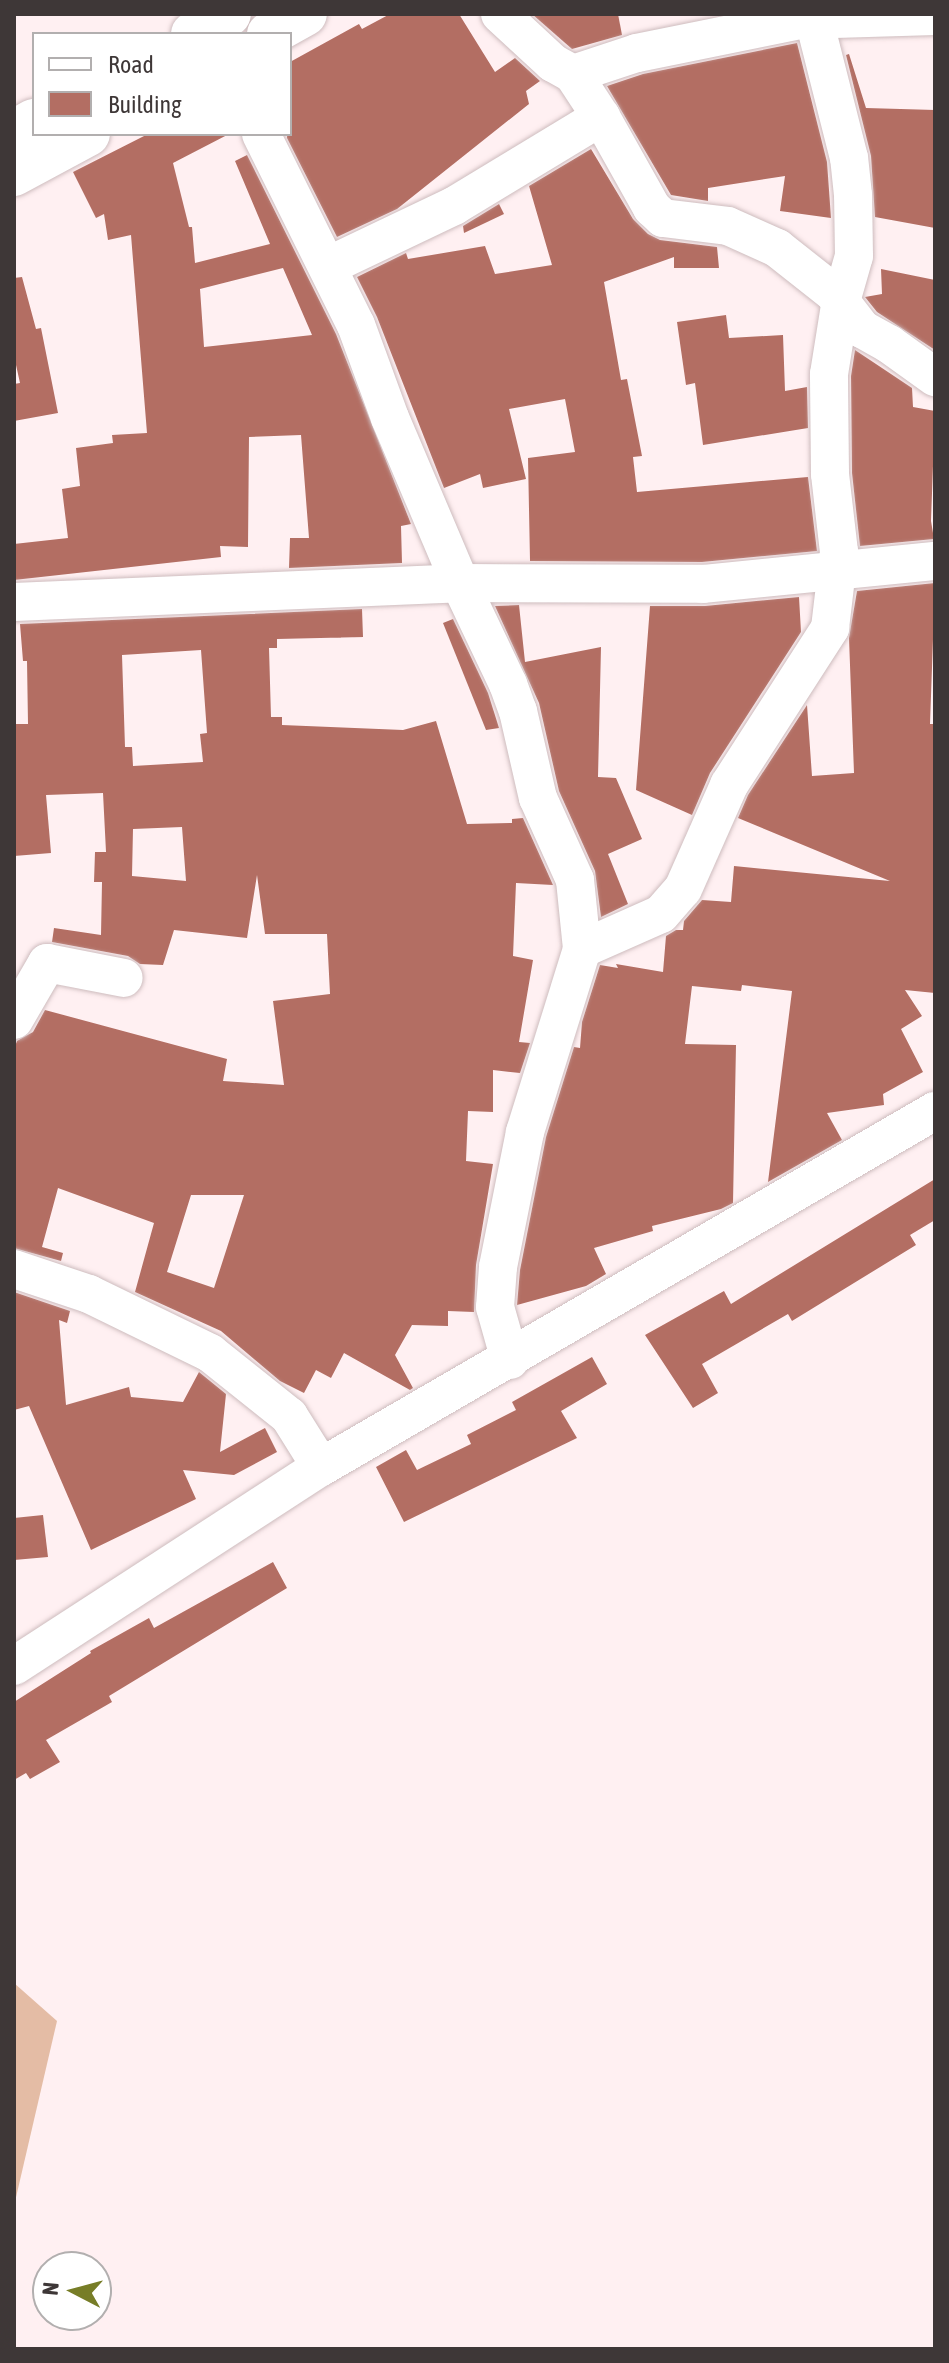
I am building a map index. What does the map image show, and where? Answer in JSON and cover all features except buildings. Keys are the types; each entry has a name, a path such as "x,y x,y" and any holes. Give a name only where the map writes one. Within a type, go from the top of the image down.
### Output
{"main road":[{"path":"197,32 229,14"},
{"path":"273,32 305,14"},
{"path":"14,132 32,122"},
{"path":"14,174 84,136"}],"street":[{"path":"500,14 553,63 573,74 652,208 663,218 728,226 760,238 834,293 840,305 862,329 935,377"},
{"path":"573,74 637,53 805,18 935,16"},
{"path":"582,949 661,914 683,889 729,785 830,628 839,552 830,474 829,374 840,305 854,256 853,195 849,158 805,18"},
{"path":"328,266 454,206 601,117"},
{"path":"262,136 356,325 390,418 460,583 513,697 538,798 575,880 582,949 525,1132 498,1267 495,1307 510,1360"},
{"path":"14,602 460,583 703,584 835,574 935,561"},
{"path":"14,1020 47,963 124,978"},
{"path":"14,1666 321,1467 935,1111"},
{"path":"14,1269 89,1294 210,1353 289,1416 321,1467"}],"shaded area":[{"path":"14,1983 57,2021 14,2206"}]}
